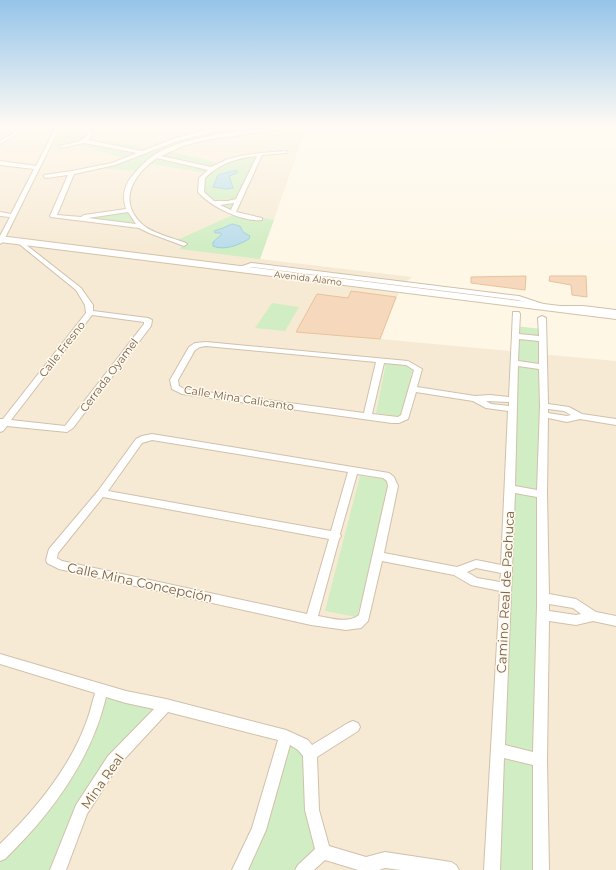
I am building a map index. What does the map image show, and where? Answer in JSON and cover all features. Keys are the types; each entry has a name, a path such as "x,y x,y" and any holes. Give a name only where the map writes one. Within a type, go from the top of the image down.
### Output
{"street":[{"path":"1,240 37,168"},
{"path":"46,176 72,173 97,168"},
{"path":"140,168 127,187 126,198 129,210 142,226 152,232 184,244"},
{"path":"206,168 212,169"},
{"path":"215,168 202,178 201,192 212,202 233,212 260,219"},
{"path":"233,212 253,168"},
{"path":"72,173 53,216 142,226"},
{"path":"212,202 228,203 239,200"},
{"path":"73,218 129,210"},
{"path":"0,214 13,216"},
{"name":"Avenida Álamo","path":"1,240 616,316"},
{"name":"Calle Fresno","path":"2,424 90,313 89,304 80,289 20,242"},
{"path":"551,308 583,308 616,312"},
{"name":"Cerrada Oyamel","path":"2,424 67,429 148,324 148,320 90,313"},
{"name":"Camino Real de Pachuca","path":"492,870 510,489 516,314"},
{"path":"541,870 540,760 543,615 542,494 544,411 542,318"},
{"path":"515,336 542,339"},
{"name":"Calle Mina Calicanto","path":"198,345 408,363 418,369 413,388 405,416 399,420 392,420 182,391 175,386 174,380 192,349 198,345"},
{"path":"367,417 380,361"},
{"path":"514,363 543,367"},
{"path":"413,388 475,399 490,398 513,405"},
{"path":"544,411 567,419 580,416 616,422"},
{"name":"Calle Mina Concepción","path":"152,437 353,471 386,475 391,479 393,486 364,618 357,624 346,625 312,620 59,565 51,560 53,552 101,493 139,441 145,438 152,437"},
{"path":"312,620 353,471"},
{"path":"510,489 542,494"},
{"path":"101,493 336,536"},
{"path":"377,556 457,571 475,582 505,588"},
{"path":"457,571 476,564 506,570"},
{"path":"543,598 576,604 593,616"},
{"path":"543,615 576,620 593,616 616,620"},
{"path":"0,659 126,696 286,736 303,745 310,754 312,810 323,852"},
{"path":"0,854 23,832 62,782 90,730 102,689"},
{"name":"Mina Real","path":"58,870 81,810 113,761 166,705"},
{"path":"310,754 353,727"},
{"path":"240,870 259,830 286,736"},
{"path":"498,750 540,760"},
{"path":"323,852 369,867 385,860 451,870"},
{"path":"303,870 323,852"}],"shaded area":[{"path":"0,168 292,168 260,259 412,277 402,285 380,339 616,361 616,870 0,870"}],"green space":[{"path":"97,168 98,168 141,168 138,171"},
{"path":"174,168 254,168 233,212 215,205 201,192 206,173"},
{"path":"129,210 141,226 73,218"},
{"path":"237,213 274,220 260,259 180,249 183,244 175,241"},
{"path":"272,303 299,307 285,331 255,328"},
{"path":"515,326 542,329 541,870 492,870"},
{"path":"386,363 413,367 402,417 376,413"},
{"path":"360,476 389,480 374,555 357,617 325,611"},
{"path":"102,689 166,705 113,761 58,870 0,870 0,854 62,782"},
{"path":"287,739 306,752 318,847 300,870 240,870"}],"water":[{"path":"237,170 237,173 229,176 233,188 225,189 213,187 218,175"},
{"path":"232,224 240,226 243,232 250,236 249,239 227,248 213,246 213,242 221,235 221,233 215,233 214,231"}],"building":[{"path":"526,276 525,290 471,283 471,277"},
{"path":"550,276 586,276 587,297 572,295 571,285 549,281"},
{"path":"351,291 396,297 380,339 296,332 317,294 348,298"}]}
